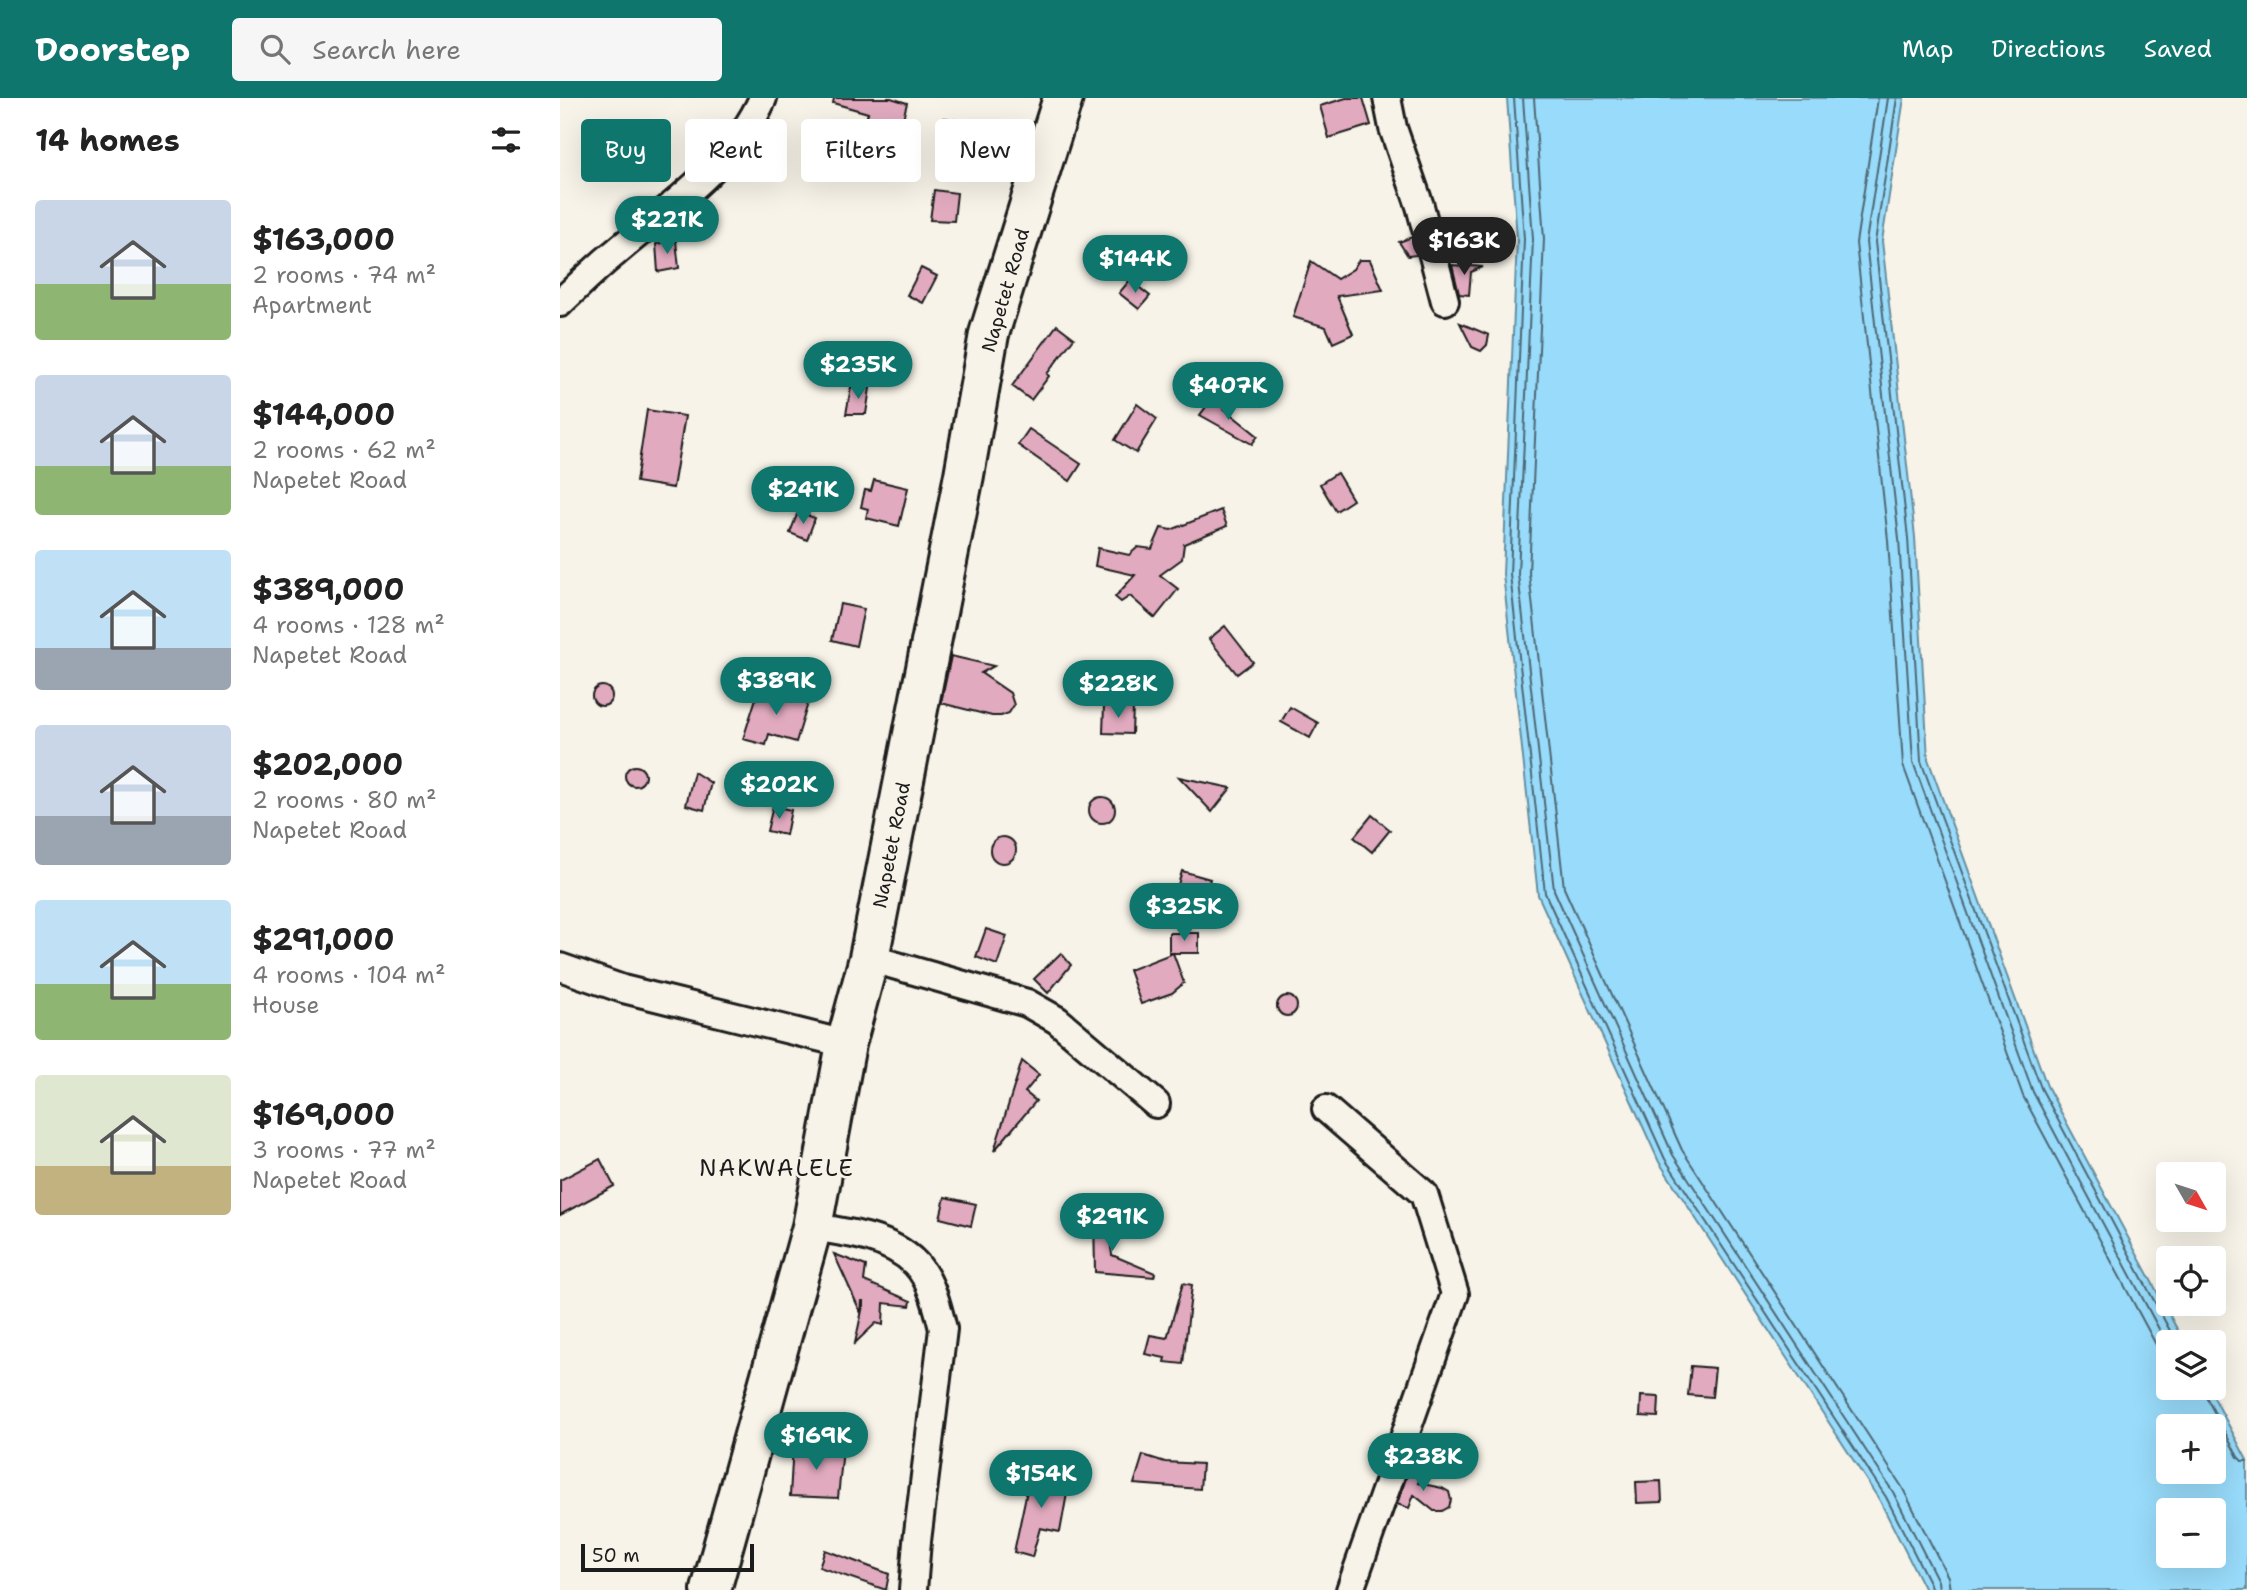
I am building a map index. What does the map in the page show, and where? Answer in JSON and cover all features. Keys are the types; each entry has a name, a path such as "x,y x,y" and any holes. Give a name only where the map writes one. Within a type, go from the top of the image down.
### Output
{"main road":[{"name":"Napetet Road","path":"711,1590 812,1227 846,1045 869,958 989,334 1063,98"}],"street":[{"path":"560,303 614,253 671,207 725,156 763,98"},
{"path":"1387,98 1393,128 1420,206 1445,301"},
{"path":"869,958 1027,1003 1057,1020 1156,1104"},
{"path":"560,967 623,989 846,1045"},
{"path":"1326,1109 1424,1194 1455,1294 1350,1590"},
{"path":"812,1227 849,1232 902,1254 916,1264 938,1308 943,1329 913,1590"}],"water":[{"path":"1507,98 1904,98 1882,241 1915,537 1928,759 2047,1086 2156,1290 2156,1316 2170,1316 2178,1330 2156,1330 2156,1400 2215,1400 2223,1414 2156,1414 2156,1484 2226,1484 2226,1420 2247,1460 2247,1590 1925,1590 1880,1501 1659,1162 1538,895 1503,574 1517,239"}],"building":[{"path":"834,98 891,98 907,103 903,119 866,119 868,113 833,103"},
{"path":"1346,98 1363,98 1371,125 1329,138 1320,106"},
{"path":"934,190 957,193 954,221 930,220"},
{"path":"1461,218 1468,235 1446,243 1441,226"},
{"path":"1412,237 1417,255 1408,256 1399,242"},
{"path":"676,241 679,268 658,272 656,244"},
{"path":"1359,260 1370,260 1383,290 1337,296 1353,334 1333,343 1326,327 1293,317 1311,261 1337,279 1353,269"},
{"path":"1471,260 1471,266 1483,267 1471,272 1469,295 1459,294 1452,265 1464,266"},
{"path":"921,268 937,276 923,303 907,295"},
{"path":"1130,280 1150,296 1139,309 1119,293"},
{"path":"1460,323 1489,335 1487,345 1481,351 1472,347"},
{"path":"1057,325 1074,338 1031,400 1012,386"},
{"path":"851,387 870,388 866,414 846,414"},
{"path":"1212,399 1258,436 1252,444 1200,415"},
{"path":"1137,404 1157,419 1136,453 1115,440"},
{"path":"647,410 685,416 673,488 636,482"},
{"path":"1029,429 1081,464 1070,481 1018,445"},
{"path":"1337,473 1353,500 1336,511 1320,484"},
{"path":"874,480 908,488 899,526 866,518 868,509 861,507 865,490 871,491"},
{"path":"1221,510 1227,526 1184,544 1182,559 1160,575 1178,589 1155,618 1130,596 1121,602 1115,597 1135,575 1095,566 1098,548 1129,555 1138,547 1152,549 1161,528 1171,530"},
{"path":"798,512 815,518 807,540 790,533"},
{"path":"840,604 864,609 856,646 832,640"},
{"path":"1225,626 1253,662 1237,674 1209,639"},
{"path":"951,656 994,666 981,673 1010,693 1014,705 1009,713 992,716 941,703"},
{"path":"598,686 606,686 612,696 606,706 598,706 592,700 592,692"},
{"path":"759,689 809,700 796,742 769,734 766,745 743,739"},
{"path":"1104,705 1133,706 1132,734 1103,733"},
{"path":"1290,707 1318,723 1310,738 1281,722"},
{"path":"631,766 639,766 645,776 639,786 631,786 625,780 625,772"},
{"path":"694,772 711,783 704,810 686,805"},
{"path":"1179,777 1231,788 1212,812"},
{"path":"1102,797 1111,801 1115,810 1111,819 1102,823 1093,819 1089,810 1093,801"},
{"path":"773,806 791,810 786,835 767,831"},
{"path":"1372,815 1390,830 1372,852 1354,837"},
{"path":"1003,837 1012,841 1016,850 1012,859 1003,863 994,859 990,850 994,841"},
{"path":"1182,871 1210,879 1205,897 1177,888"},
{"path":"986,929 1007,936 997,965 976,957"},
{"path":"1169,933 1199,933 1199,953 1169,953"},
{"path":"1061,953 1071,965 1048,993 1034,979"},
{"path":"1173,953 1184,983 1172,993 1141,1004 1129,970"},
{"path":"1287,996 1294,999 1297,1006 1294,1013 1287,1016 1280,1013 1277,1006 1280,999"},
{"path":"1022,1061 1039,1075 1025,1092 1036,1101 994,1151"},
{"path":"600,1159 614,1186 560,1215 560,1180"},
{"path":"945,1197 976,1204 971,1226 940,1218"},
{"path":"1094,1214 1107,1214 1112,1255 1155,1273 1154,1277 1095,1272"},
{"path":"834,1254 866,1266 864,1281 911,1301 910,1306 884,1303 883,1325 876,1323 855,1343 864,1301 861,1313"},
{"path":"1183,1283 1192,1285 1183,1364 1164,1362 1165,1358 1145,1354 1150,1335 1167,1338"},
{"path":"1691,1366 1715,1368 1712,1397 1688,1395"},
{"path":"1641,1396 1659,1397 1658,1417 1640,1416"},
{"path":"793,1444 843,1449 838,1498 790,1496"},
{"path":"1143,1455 1165,1462 1202,1464 1200,1489 1134,1484"},
{"path":"1410,1467 1423,1472 1418,1483 1449,1492 1449,1507 1434,1511 1414,1495 1409,1508 1397,1504"},
{"path":"1034,1469 1063,1475 1061,1486 1068,1488 1060,1532 1040,1528 1032,1557 1014,1552"},
{"path":"1661,1481 1662,1502 1637,1503 1636,1482"},
{"path":"825,1550 889,1574 886,1590 819,1567"}],"district":[{"name":"NAKWALELE","path":"777,1168"}]}
